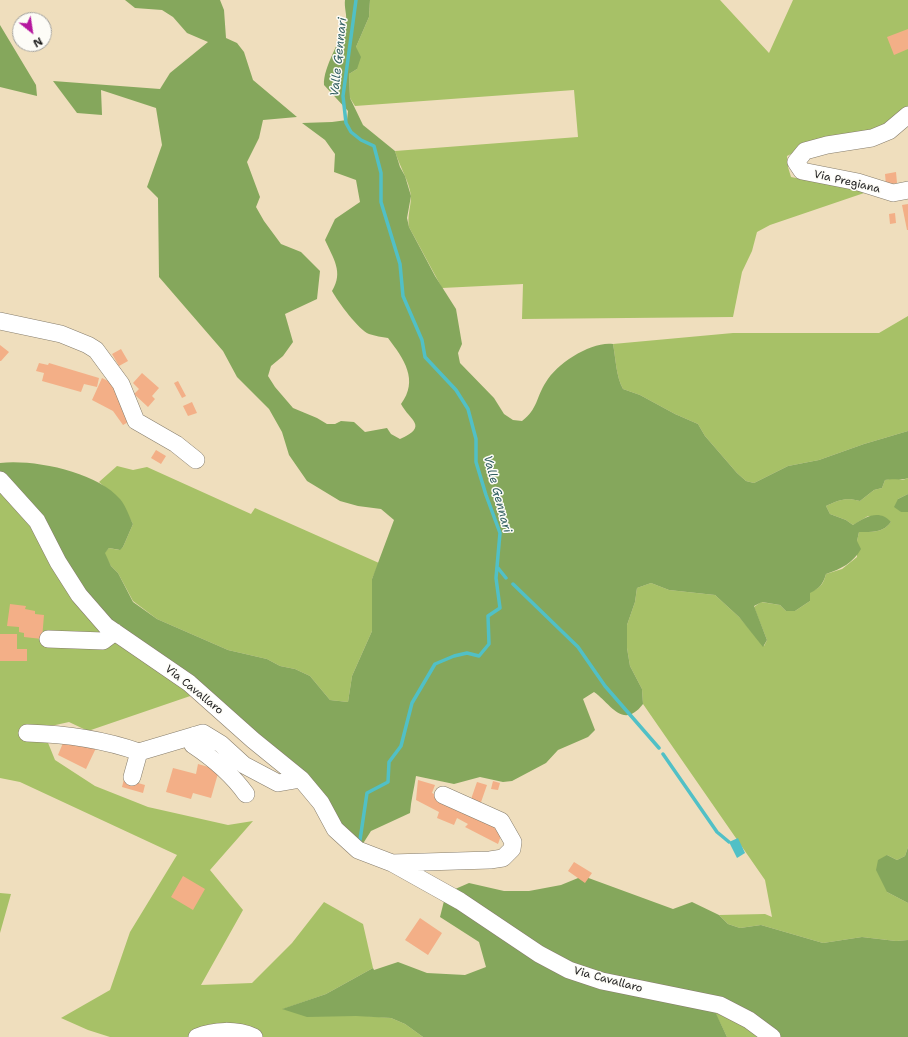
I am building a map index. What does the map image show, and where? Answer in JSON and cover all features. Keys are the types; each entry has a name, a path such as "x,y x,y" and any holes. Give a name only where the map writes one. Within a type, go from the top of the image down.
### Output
{"street":[{"name":"Via Pregiana","path":"908,115 889,131 872,138 827,145 805,151 796,162 802,171 814,175 858,182 893,193 908,190"},
{"path":"0,322 61,334 88,345 96,350 121,384 136,421 176,444 196,460"},
{"name":"Via Cavallaro","path":"0,480 37,521 58,562 79,595 106,626 189,683 253,740 301,779 321,803 335,829 358,850 392,863 460,901 539,954 569,970 602,981 720,1005 749,1020 772,1037"},
{"path":"48,638 103,641 115,632"},
{"path":"27,733 85,737 111,742 139,752 203,733 221,744 244,765 278,783 301,779"},
{"path":"195,735 193,745 219,763 236,780 246,794"},
{"path":"132,777 139,752"},
{"name":"Via Cavallaro","path":"392,863 490,860 503,858 512,849 513,842 501,821 443,795"},
{"path":"197,1037 207,1033 222,1031 254,1037"}],"green space":[{"path":"125,0 220,0 224,10 226,38 237,43 244,52 253,80 297,117 263,120 259,138 247,162 260,197 256,207 264,221 281,244 301,252 320,271 317,299 285,314 293,342 283,356 271,366 268,376 275,387 293,408 327,424 335,424 341,421 354,422 365,432 387,428 391,434 400,439 414,430 415,427 415,423 401,404 409,387 409,378 404,362 388,338 369,334 354,322 332,291 337,278 337,271 334,259 325,240 335,219 360,202 356,180 334,172 335,154 325,140 302,123 347,120 348,111 324,85 324,78 329,62 344,29 346,21 345,0 370,0 369,17 356,47 361,57 357,69 349,74 350,98 363,125 395,151 411,196 407,218 409,227 435,276 456,309 462,344 458,353 460,363 494,398 504,414 513,420 522,421 531,412 543,387 551,375 566,361 595,346 613,344 618,373 623,389 640,395 675,414 698,424 705,436 737,473 746,481 754,483 788,466 819,460 864,444 908,431 908,478 885,480 882,488 874,490 860,501 851,499 843,500 826,506 830,514 846,520 853,525 863,519 877,515 886,518 891,522 888,526 881,530 873,532 859,532 857,541 861,549 858,554 846,565 826,574 821,585 810,593 810,601 795,611 786,611 780,605 762,602 754,606 767,640 763,647 739,617 715,595 669,590 651,583 637,588 635,602 627,625 627,648 630,666 642,689 643,704 636,711 629,715 623,715 617,712 594,692 583,699 595,730 588,737 558,750 546,763 512,781 503,782 480,777 454,784 416,776 410,813 371,831 357,853 297,781 82,601 0,480 0,463 14,462 30,463 64,469 96,481 120,499 133,524 123,547 120,550 109,548 105,553 111,566 118,573 133,602 157,619 228,650 267,659 280,666 295,669 310,676 330,700 348,702 352,676 372,631 372,579 394,520 381,509 358,506 340,501 307,481 289,455 282,432 269,409 237,377 223,351 159,277 158,198 147,187 162,145 156,108 101,90 102,115 77,113 53,81 160,89 170,73 208,42 187,33 173,17 162,10 135,8"},
{"path":"370,0 720,0 769,53 793,0 908,0 908,110 887,126 805,147 787,156 791,177 867,192 770,225 757,232 752,251 742,272 733,317 522,319 523,284 442,288 409,227 408,219 411,196 410,190 395,151 578,137 574,90 355,106 350,98 349,74 357,69 356,47 369,17"},
{"path":"0,25 12,45 12,52 16,52 36,85 37,96 0,87"},
{"path":"908,316 908,431 864,444 819,460 788,466 754,483 746,481 737,473 705,436 698,424 675,414 640,395 623,389 618,373 613,344 733,333 879,333"},
{"path":"117,466 133,470 147,467 251,514 255,508 379,563 372,579 372,631 352,676 348,702 330,700 310,676 295,669 280,666 267,659 228,650 157,619 133,601 118,573 111,566 104,553 109,548 119,550 123,547 133,524 120,500 99,482"},
{"path":"894,478 903,480 908,478 908,494 898,499 901,512 908,512 908,847 905,856 897,860 887,855 887,892 908,903 908,940 896,941 862,937 823,943 761,925 740,928 728,924 719,915 765,914 772,917 765,880 643,704 642,689 630,666 627,648 627,625 635,602 637,588 651,583 669,590 715,595 739,617 764,646 767,640 754,607 761,602 780,605 786,611 795,611 810,601 810,592 821,586 826,574 842,569 857,557 857,541 859,532 873,532 881,530 888,526 891,522 868,516 853,525 846,520 830,514 826,506 843,500 851,499 860,501 874,490 882,488 885,480"},
{"path":"0,480 199,693 88,731 69,722 42,728 55,760 95,786 148,807 228,825 253,821 210,870 243,910 201,985 252,983 292,943 324,902 363,924 373,968 326,994 283,1009 391,1018 405,1024 423,1037 110,1037 88,1030 61,1018 110,990 130,932 177,855 20,782 0,778"},
{"path":"908,494 908,512 901,512 894,507 898,499"},
{"path":"908,847 908,903 887,892 876,870 878,860 887,855 897,860 905,856"},
{"path":"583,876 673,909 692,902 719,915 728,924 740,928 761,925 823,943 862,937 896,941 908,940 908,1037 772,1037 713,1007 727,1037 423,1037 405,1024 391,1018 356,1016 307,1017 282,1009 326,994 373,968 374,970 398,962 427,973 465,975 486,967 479,942 440,917 446,893 469,883 504,891 529,891 561,885"},
{"path":"0,893 11,894 0,933"},
{"path":"712,1006 772,1037 727,1037"}],"water":[{"path":"738,838 745,853 737,858 729,842"}],"building":[{"path":"908,29 908,49 894,55 887,37"},
{"path":"896,172 897,183 886,185 885,174"},
{"path":"908,204 908,230 907,230 902,205"},
{"path":"895,213 896,223 890,224 889,214"},
{"path":"0,345 9,352 1,361 0,361"},
{"path":"121,349 128,361 119,366 112,354"},
{"path":"39,363 48,365 49,363 99,378 97,387 84,384 81,392 42,381 44,373 36,371"},
{"path":"142,373 159,388 152,396 155,399 148,407 134,394 139,389 133,383"},
{"path":"102,378 120,387 132,420 123,425 113,411 92,400"},
{"path":"178,381 186,396 182,398 174,383"},
{"path":"192,402 197,413 188,416 183,406"},
{"path":"156,450 166,456 161,464 151,458"},
{"path":"10,604 26,606 25,609 35,611 35,614 44,615 42,639 24,637 24,633 19,632 19,627 7,626"},
{"path":"0,634 17,634 17,649 27,649 27,661 0,661"},
{"path":"65,738 96,748 86,769 58,755"},
{"path":"198,764 219,770 211,798 193,793 191,799 166,792 173,768 196,774"},
{"path":"124,779 145,785 143,793 122,787"},
{"path":"418,780 435,785 432,793 499,822 496,829 502,833 498,844 465,827 468,824 457,818 454,825 437,818 439,812 416,800"},
{"path":"493,781 500,783 498,790 491,789"},
{"path":"477,782 487,785 480,805 470,802"},
{"path":"574,862 592,873 585,883 568,871"},
{"path":"183,876 205,889 193,910 171,897"},
{"path":"420,918 442,933 428,955 405,940"}],"waterway":[{"name":"Valle Gennari","path":"356,0 343,96 346,123 351,132 361,140 374,146 381,173 381,202 400,264 403,296 422,340 425,357 456,390 468,409 476,439 476,462 500,533 496,578 500,608 488,616 489,644 479,656 467,653 454,656 435,664 412,703 401,746 389,762 388,782 367,793 360,840"},
{"path":"498,568 506,578"},
{"path":"513,584 578,647 605,686 659,748"},
{"path":"663,754 717,832 729,842"}]}
